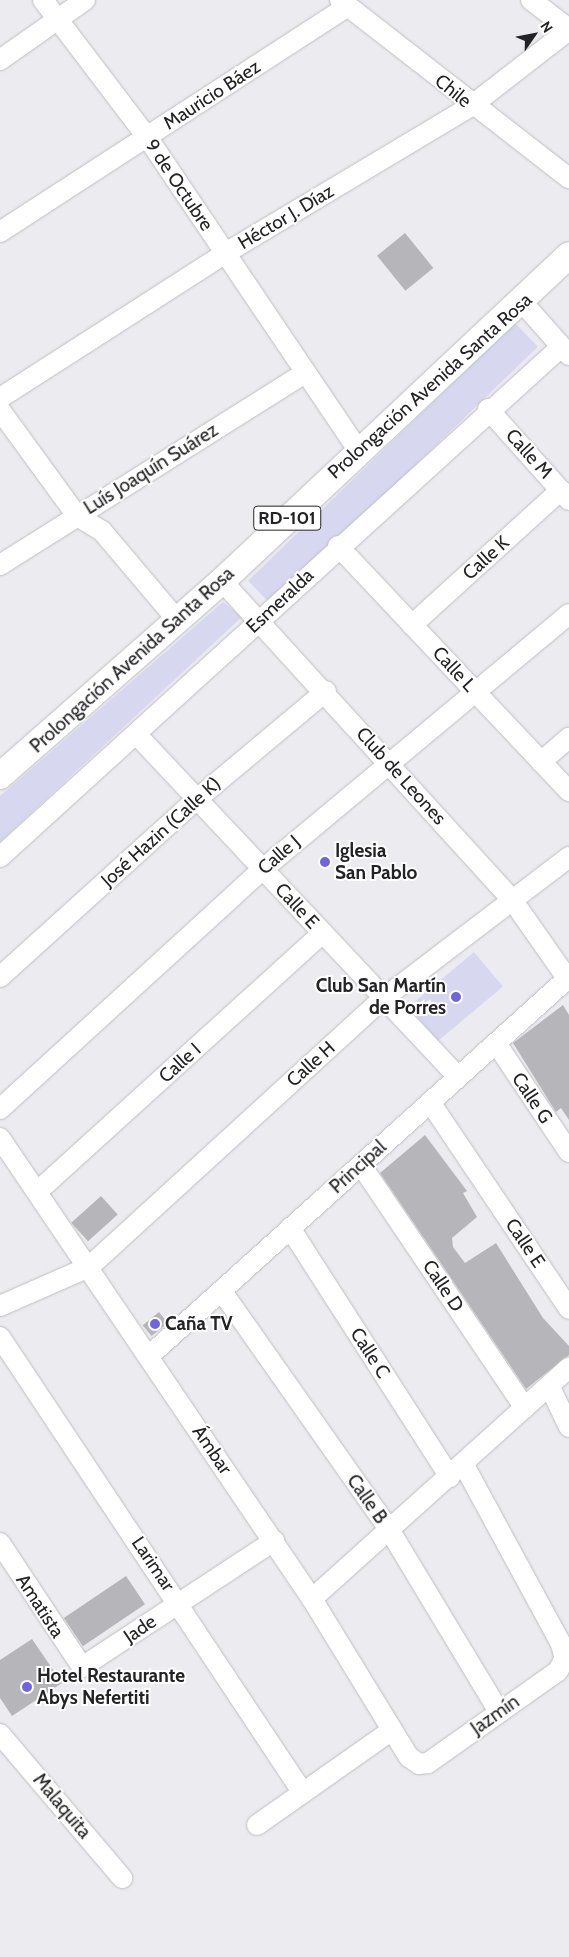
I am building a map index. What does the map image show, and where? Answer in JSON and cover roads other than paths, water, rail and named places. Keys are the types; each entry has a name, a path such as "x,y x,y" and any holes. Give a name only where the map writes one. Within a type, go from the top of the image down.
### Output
{"main road":[{"name":"Prolongación Avenida Santa Rosa","path":"0,776 222,581 358,450 522,302 569,256"}],"street":[{"name":"9 de Octubre","path":"43,0 147,137 303,374 358,450"},
{"path":"0,60 85,0"},
{"path":"531,0 569,30"},
{"name":"Chile","path":"343,3 471,106 569,178"},
{"name":"Mauricio Báez","path":"0,232 147,137 343,3"},
{"name":"Héctor J. Díaz","path":"0,398 224,254 471,106 569,30"},
{"path":"522,302 565,351"},
{"name":"Esmeralda","path":"0,857 137,735 338,546 488,409 565,351"},
{"name":"Luís Joaquín Suárez","path":"0,565 303,374"},
{"name":"Calle M","path":"488,409 565,495"},
{"path":"0,410 77,516 102,531 178,621"},
{"name":"Calle K","path":"412,625 565,495"},
{"name":"Calle L","path":"338,546 569,791"},
{"name":"Club de Leones","path":"222,581 326,691 513,900 568,980"},
{"name":"Calle J","path":"0,1110 263,869 388,762 569,614"},
{"name":"José Hazin (Calle K)","path":"0,978 197,799 326,691"},
{"name":"Calle E","path":"137,735 458,1077"},
{"path":"541,762 569,738"},
{"name":"Calle H","path":"0,1306 89,1267 384,998 569,857"},
{"name":"Calle I","path":"37,1192 323,933"},
{"name":"Principal","path":"149,1356 223,1293 290,1228 568,980"},
{"name":"Calle G","path":"496,1043 569,1152"},
{"name":"Calle E","path":"430,1102 569,1309"},
{"name":"Ámbar","path":"0,1138 274,1541 312,1599 392,1730 419,1764"},
{"name":"Calle D","path":"361,1165 525,1408"},
{"name":"Calle C","path":"290,1228 457,1471 565,1658"},
{"name":"Calle B","path":"223,1293 390,1531 499,1712"},
{"name":"Larimar","path":"0,1337 179,1603 303,1793"},
{"path":"312,1599 457,1471 569,1368"},
{"path":"550,1387 569,1426"},
{"name":"Jade","path":"82,1667 274,1541"},
{"name":"Amatista","path":"0,1543 82,1667"},
{"name":"Jazmín","path":"419,1764 428,1763 558,1671 565,1658"},
{"path":"257,1825 392,1730"},
{"name":"Malaquita","path":"0,1734 122,1878"}],"place":[{"name":"Iglesia San Pablo","path":"325,862"},
{"name":"Club San Martín de Porres","path":"456,997"},
{"name":"Caña TV","path":"155,1324"},
{"name":"Hotel Restaurante Abys Nefertiti","path":"27,1687"}]}
